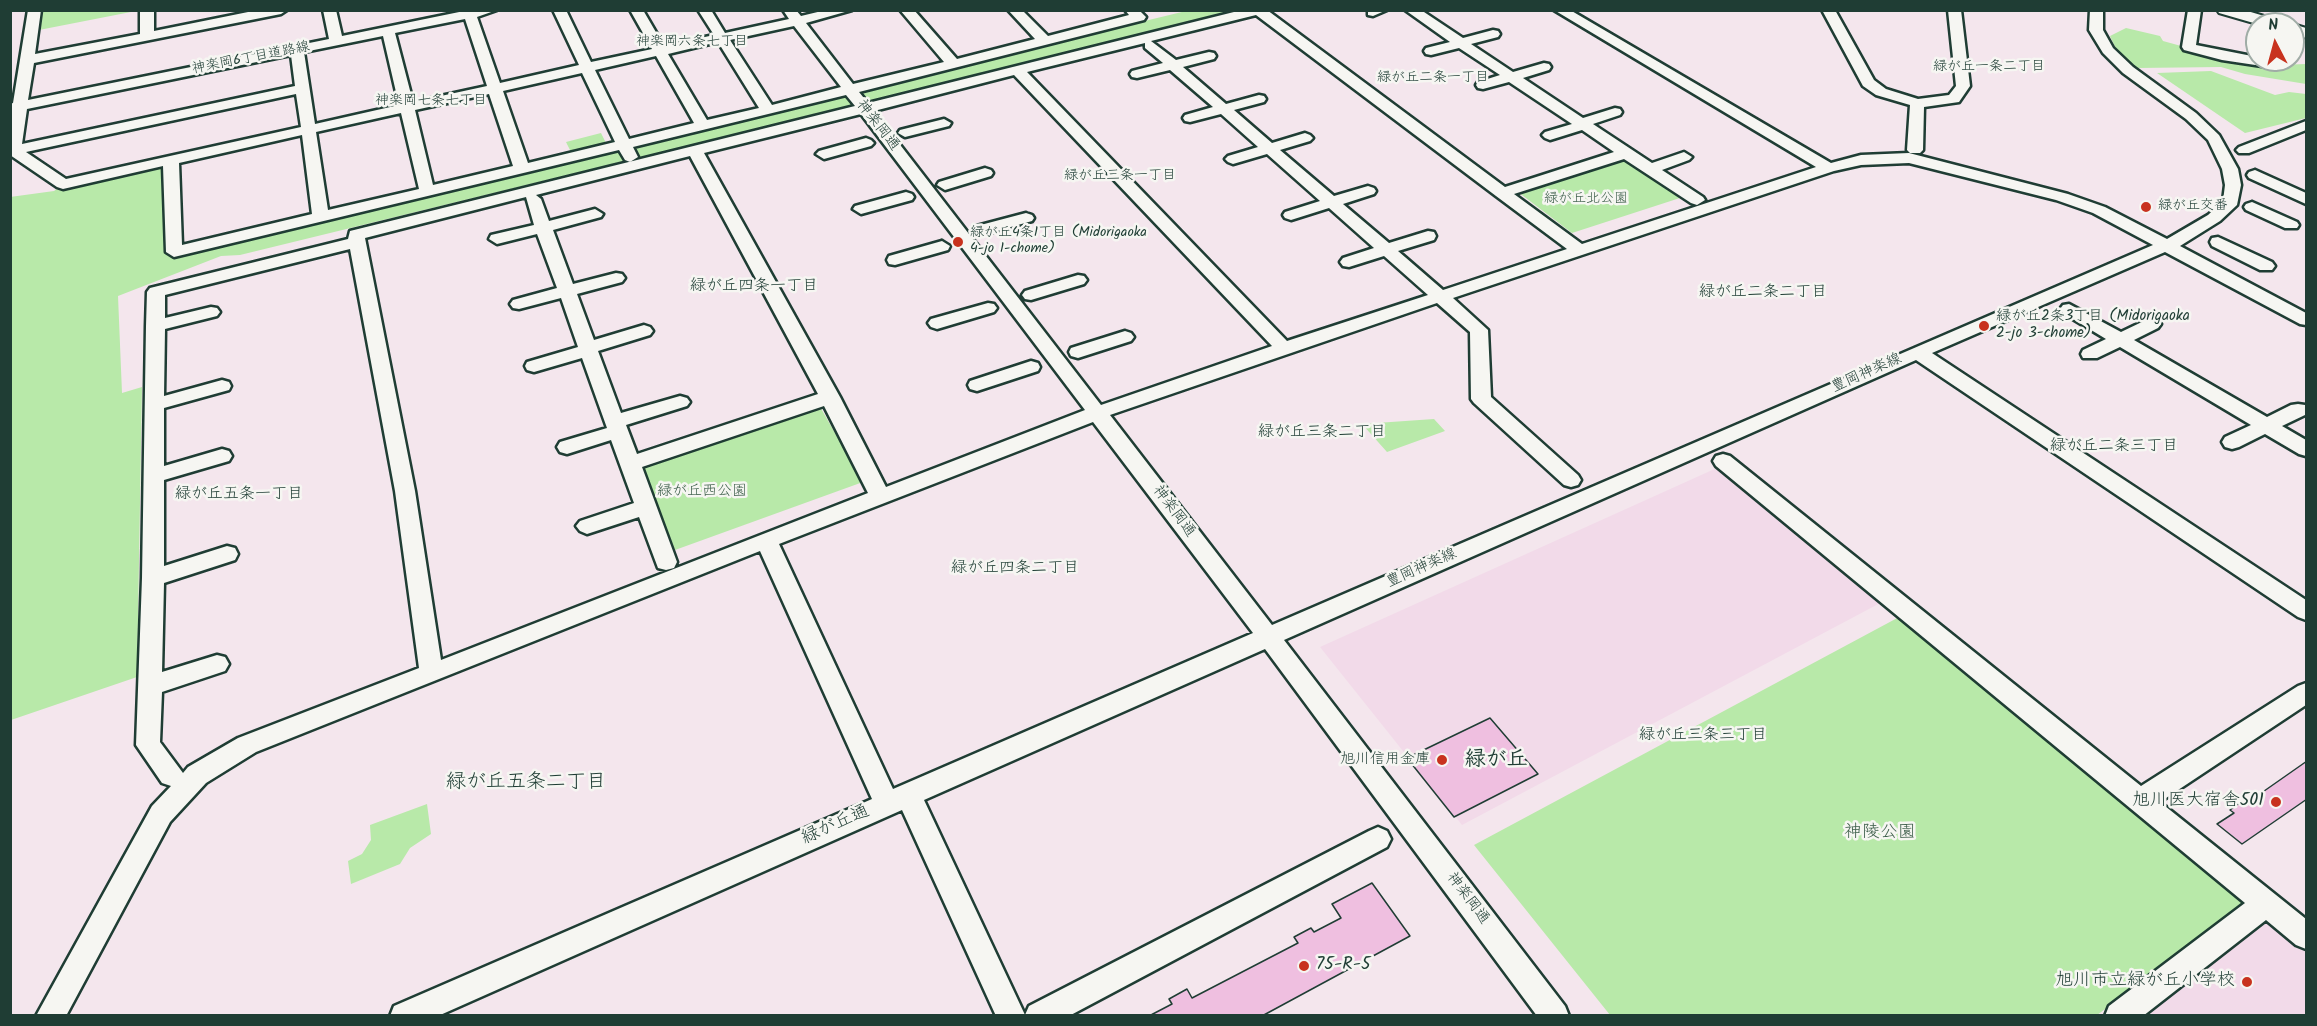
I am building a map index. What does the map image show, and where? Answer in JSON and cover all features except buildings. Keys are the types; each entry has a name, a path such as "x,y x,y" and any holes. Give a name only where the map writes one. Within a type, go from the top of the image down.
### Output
{"main road":[{"path":"2225,10 2245,16"}],"street":[{"path":"13,150 16,107 35,10"},
{"path":"147,10 147,37"},
{"path":"27,60 147,37 240,14 281,10"},
{"path":"328,10 337,42"},
{"name":"神楽岡6丁目道路線","path":"16,107 337,42 451,14 470,15 491,10"},
{"path":"559,10 635,166"},
{"path":"636,10 703,125"},
{"path":"704,10 768,110"},
{"path":"13,150 63,184 722,38 793,16 846,10"},
{"path":"906,10 954,64"},
{"path":"1014,10 1045,41"},
{"path":"171,160 174,252 768,110 1139,17 1131,10"},
{"path":"1411,10 1697,200"},
{"path":"1560,10 1829,168"},
{"path":"1828,10 1868,83 1881,92 1917,103 1954,99 1963,86 1954,10"},
{"name":"豊岡神楽線","path":"1268,636 1917,352 2182,239 2214,218 2231,202 2233,184 2230,169 2214,138 2191,116 2128,70 2108,50 2096,30 2097,10"},
{"path":"2195,10 2189,47 2245,59"},
{"path":"431,673 405,491 356,235 1259,11 1580,251"},
{"path":"470,15 522,168"},
{"name":"神楽岡通","path":"793,16 1268,636 1555,1016"},
{"path":"388,31 428,191"},
{"path":"1431,51 1493,34"},
{"path":"1150,45 1479,330 1481,399 1571,480"},
{"path":"297,50 321,217"},
{"path":"1137,74 1209,56"},
{"path":"1483,86 1544,68"},
{"path":"1018,71 1284,348"},
{"path":"13,150 304,88"},
{"path":"1190,118 1258,99"},
{"path":"1915,150 1917,103"},
{"path":"1550,135 1616,112"},
{"path":"906,133 944,123"},
{"path":"2244,150 2307,125"},
{"path":"1233,159 1305,138"},
{"path":"824,154 866,143"},
{"path":"695,151 830,397 880,496"},
{"path":"1502,193 1626,153"},
{"path":"1650,169 1683,157"},
{"path":"50,1016 161,814 197,775 247,745 766,540 1097,413 1284,348 1829,168 1861,160 1909,158 2062,197 2099,210 2307,320"},
{"path":"945,185 985,173"},
{"path":"2254,174 2302,193"},
{"path":"1291,215 1368,191"},
{"path":"861,209 906,197"},
{"path":"532,199 666,562"},
{"path":"2252,207 2291,225"},
{"path":"497,239 595,214"},
{"path":"979,231 1026,218"},
{"path":"1349,262 1428,236"},
{"path":"171,775 148,745 153,578 156,292 358,242"},
{"path":"2218,242 2266,266"},
{"path":"895,260 942,246"},
{"path":"519,304 616,278"},
{"path":"1031,295 1078,280"},
{"path":"937,323 988,308"},
{"path":"2069,309 2307,449"},
{"path":"155,326 211,312"},
{"path":"2090,354 2152,324"},
{"path":"534,366 644,331"},
{"path":"1078,352 1125,337"},
{"path":"1917,352 2307,611"},
{"path":"977,385 1031,367"},
{"path":"154,405 222,386"},
{"path":"630,465 830,397"},
{"path":"567,447 680,402"},
{"path":"2232,442 2298,410"},
{"path":"154,477 222,456"},
{"path":"1723,461 2307,936"},
{"path":"587,526 646,507"},
{"path":"766,540 897,799 1011,1016"},
{"path":"153,578 227,554"},
{"name":"緑が丘通","path":"404,1016 1268,636"},
{"path":"150,686 217,664"},
{"path":"2140,801 2307,693"},
{"path":"1039,1016 1378,838"},
{"path":"2119,1016 2266,904"}],"shaded area":[{"path":"1719,467 1884,601 1462,825 1320,647"},
{"name":"旭川市立緑が丘小学校","path":"2271,919 2306,949 2306,1015 2143,1016"}],"green space":[{"path":"43,10 136,11 39,30"},
{"path":"1186,11 1239,11 240,255 221,256 118,296 122,393 142,387 137,677 11,720 10,197 54,191 63,184 171,160 174,251 227,243"},
{"path":"2126,28 2160,36 2163,41 2221,57 2245,60 2245,72 2305,72 2306,64 2306,84 2245,74 2221,67 2137,68 2116,49 2110,36"},
{"path":"2211,71 2275,95 2289,92 2306,94 2306,118 2245,133 2157,73"},
{"path":"601,133 606,143 572,154 566,142"},
{"name":"緑が丘北公園","path":"1626,158 1683,197 1572,233 1518,192"},
{"name":"緑が丘西公園","path":"819,405 863,482 675,550 640,465"},
{"path":"1434,419 1445,431 1387,452 1362,424"},
{"name":"神陵公園","path":"1901,616 2250,903 2097,1015 1610,1015 1474,845"},
{"path":"427,804 431,834 410,848 400,864 351,884 348,861 362,854 371,840 370,825"}],"place":[{"name":"緑が丘交番","path":"2146,207"},
{"name":"緑が丘4条1丁目 (Midorigaoka 4-jo 1-chome)","path":"958,242"},
{"name":"緑が丘2条3丁目 (Midorigaoka 2-jo 3-chome)","path":"1984,326"},
{"name":"旭川信用金庫","path":"1442,760"},
{"name":"旭川医大宿舎501","path":"2276,802"},
{"name":"75-R-5","path":"1304,966"},
{"name":"旭川市立緑が丘小学校","path":"2247,982"}],"district":[{"name":"神楽岡六条七丁目","path":"692,43"},
{"name":"緑が丘一条二丁目","path":"1989,68"},
{"name":"緑が丘二条一丁目","path":"1433,79"},
{"name":"神楽岡七条七丁目","path":"431,102"},
{"name":"緑が丘三条一丁目","path":"1120,177"},
{"name":"緑が丘四条一丁目","path":"754,287"},
{"name":"緑が丘二条二丁目","path":"1763,293"},
{"name":"緑が丘三条二丁目","path":"1322,433"},
{"name":"緑が丘二条三丁目","path":"2114,447"},
{"name":"緑が丘五条一丁目","path":"239,495"},
{"name":"緑が丘四条二丁目","path":"1015,569"},
{"name":"緑が丘三条三丁目","path":"1703,736"},
{"name":"緑が丘","path":"1496,761"},
{"name":"緑が丘五条二丁目","path":"526,784"}]}
